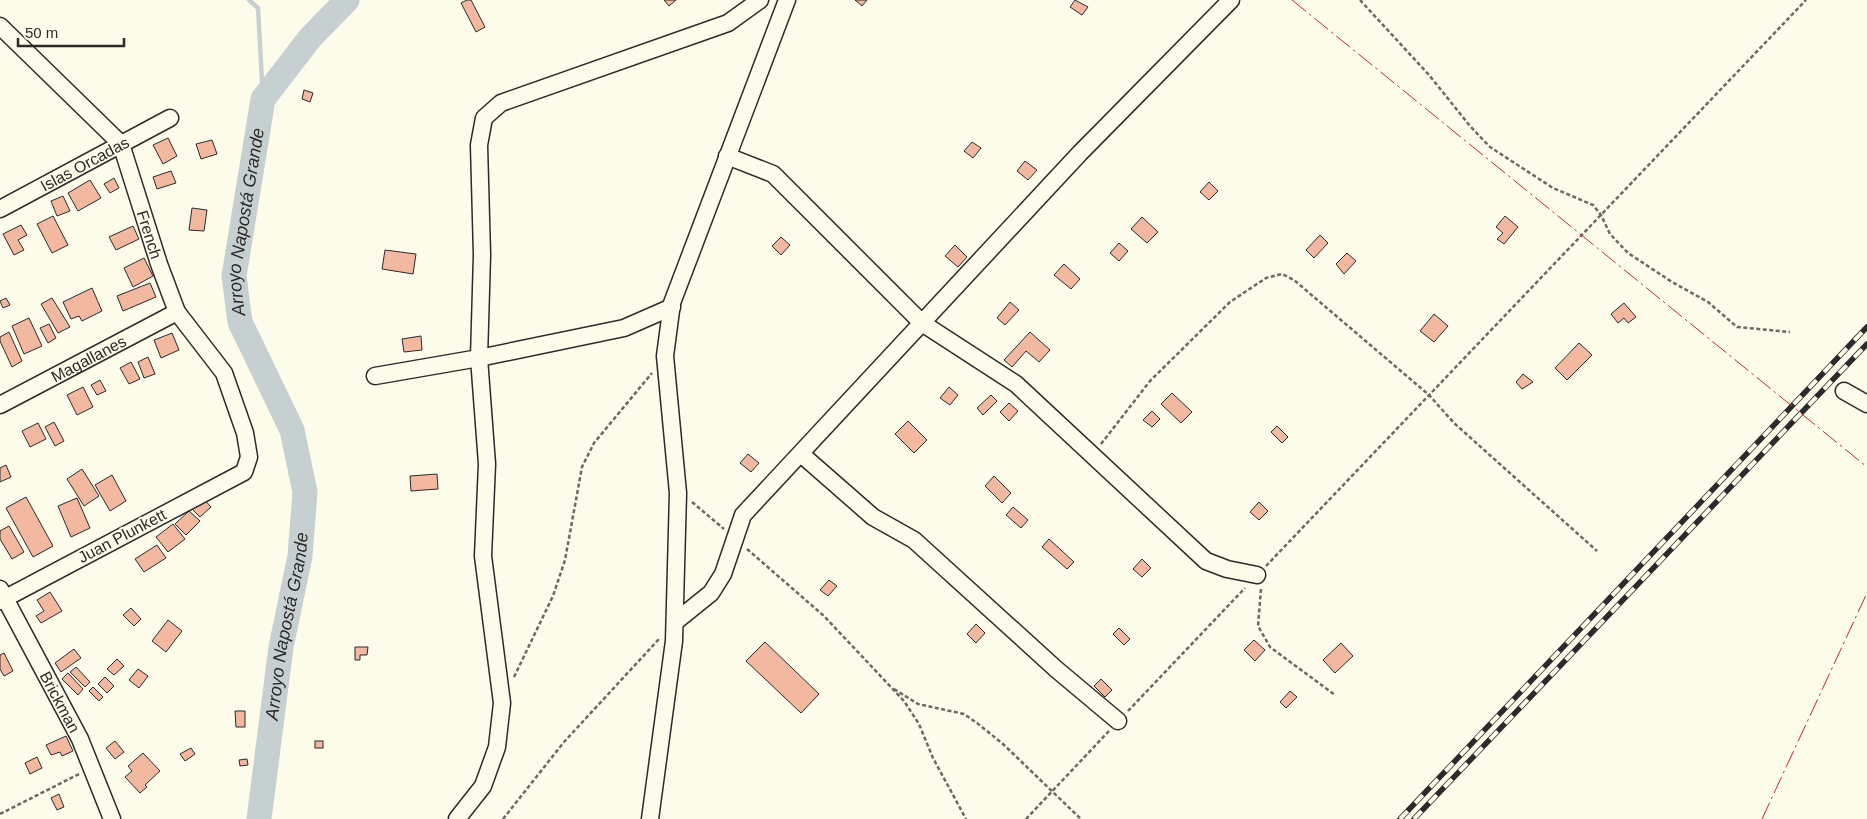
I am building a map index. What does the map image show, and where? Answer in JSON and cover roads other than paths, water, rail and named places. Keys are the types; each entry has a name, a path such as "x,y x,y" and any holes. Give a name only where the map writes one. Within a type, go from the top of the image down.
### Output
{"street":[{"path":"457,819 483,786 497,747 502,703 483,556 487,464 479,358 482,255 479,145 484,118 501,103 728,23 760,0"},
{"path":"650,819 675,622 678,493 665,356 672,307 787,0"},
{"path":"675,622 711,593 723,574 743,515 1080,153 1231,0"},
{"name":"French","path":"0,26 121,144 159,264 177,312 224,373 244,433 249,457 244,472"},
{"name":"Islas Orcadas","path":"0,209 170,118"},
{"path":"727,156 773,174 922,323 1016,384 1206,561 1227,569 1257,576"},
{"path":"375,376 479,358 624,328 672,307"},
{"name":"Magallanes","path":"0,405 177,312"},
{"path":"1844,391 1867,404"},
{"path":"801,454 872,517 914,540 1056,669 1118,721"},
{"name":"Juan Plunkett","path":"2,596 244,472"},
{"name":"Brickman","path":"2,596 80,739 112,819"}],"waterway":[{"path":"249,0 258,8 263,99"},
{"name":"Arroyo Napostá Grande","path":"259,819 281,647 300,556 305,492 292,430 240,322 234,276 263,99 310,38 347,0"}],"railway":[{"path":"1400,819 1867,327"},
{"path":"1414,819 1867,344"}]}
